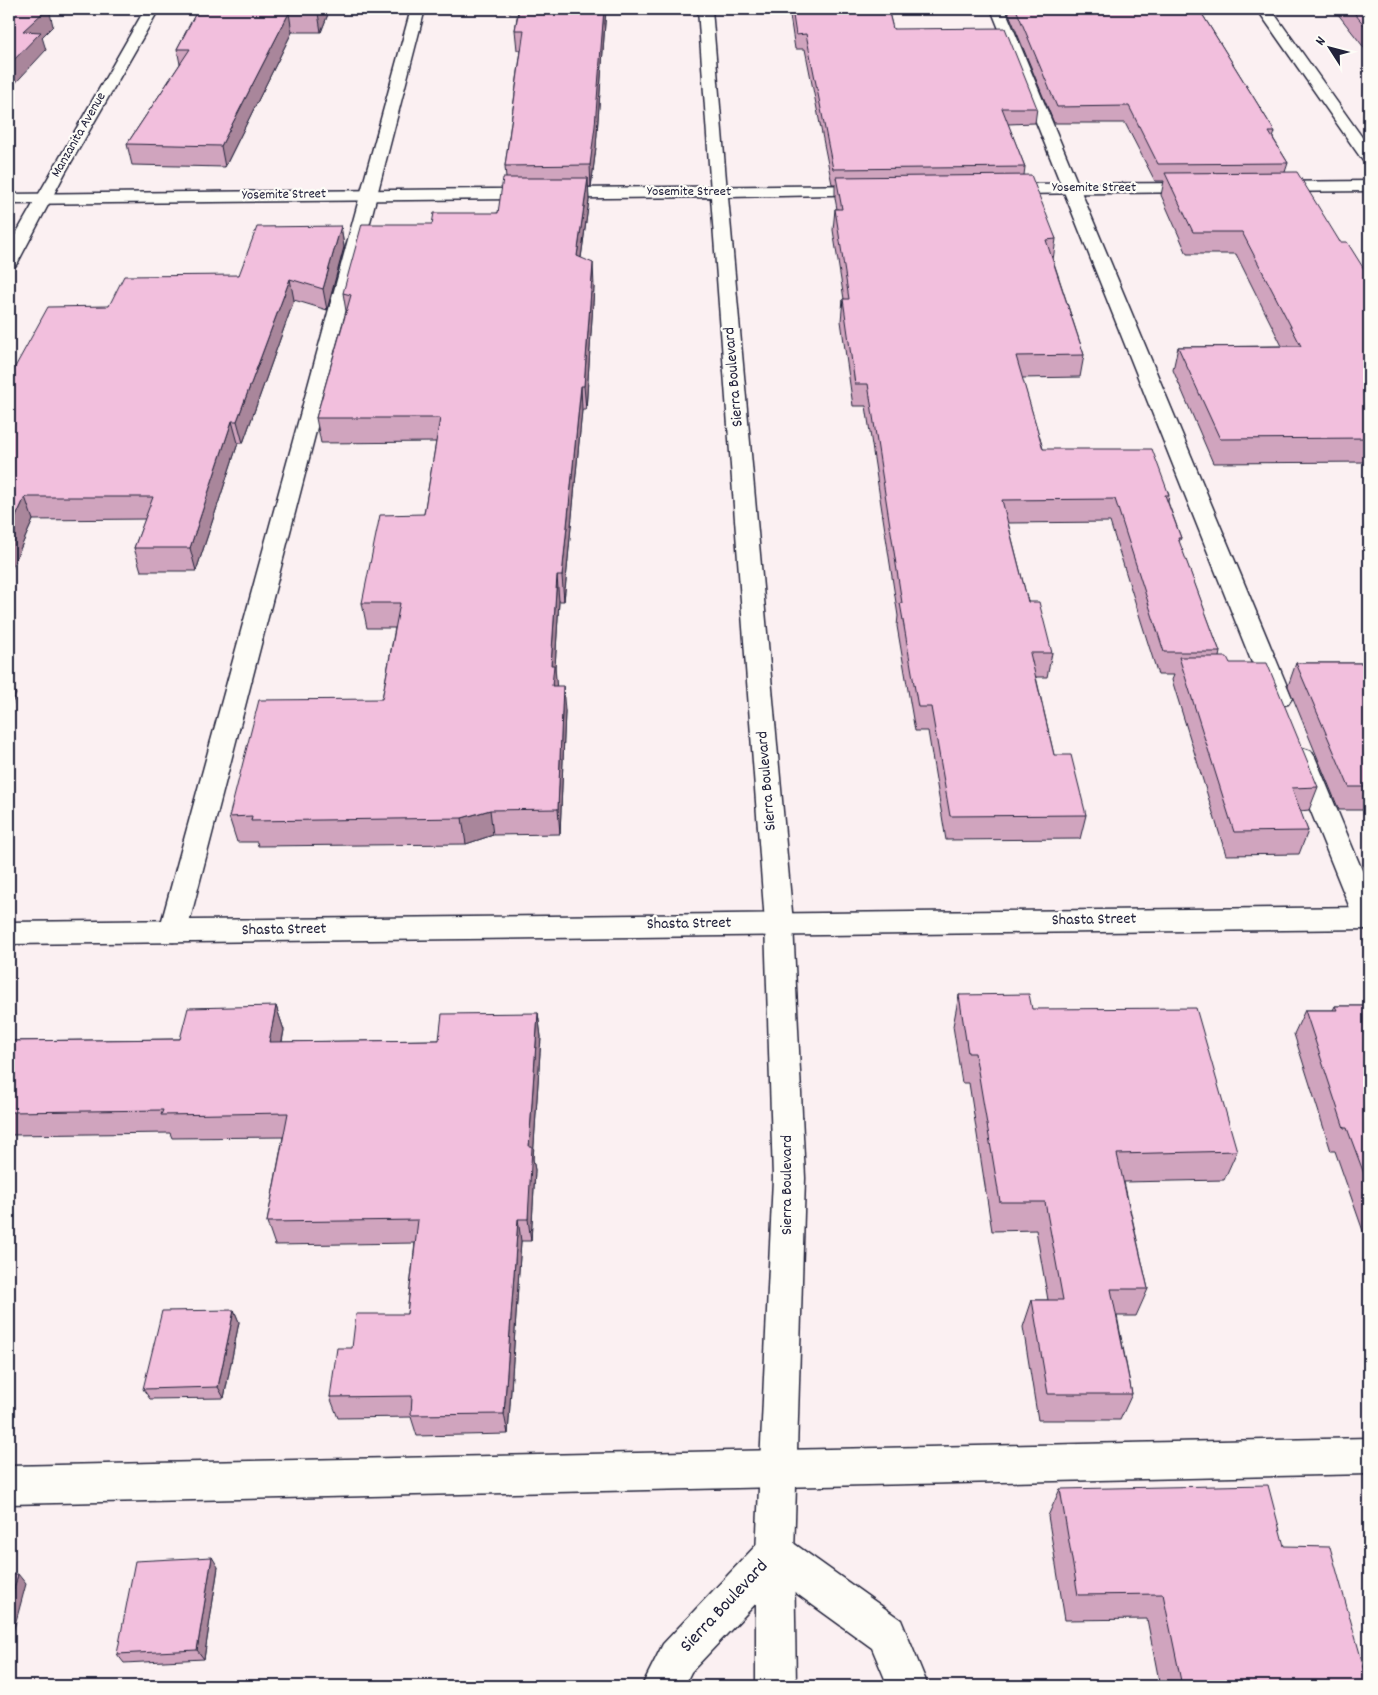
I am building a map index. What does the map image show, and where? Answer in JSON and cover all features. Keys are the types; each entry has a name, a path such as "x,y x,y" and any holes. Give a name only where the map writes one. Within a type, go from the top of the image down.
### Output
{"street":[{"name":"Manzanita Avenue","path":"9,262 152,9"},
{"path":"173,931 418,9"},
{"name":"Sierra Boulevard","path":"705,9 779,923 789,1178 780,1468 775,1554 776,1686"},
{"path":"998,9 1285,714"},
{"path":"1264,9 1369,158"},
{"path":"1250,187 1369,186"},
{"name":"Yosemite Street","path":"983,189 1221,188"},
{"name":"Yosemite Street","path":"9,199 893,190"},
{"path":"1297,742 1368,918"},
{"name":"Shasta Street","path":"9,933 779,923 1368,918"},
{"path":"9,1485 1369,1456"},
{"name":"Sierra Boulevard","path":"662,1686 677,1658 775,1554"},
{"name":"Sierra Boulevard","path":"775,1554 887,1634 908,1686"}],"building":[{"path":"9,9 47,9 23,31 41,32 9,65"},
{"path":"198,9 320,9 318,13 289,13 221,146 127,144 190,49 177,49"},
{"path":"519,9 604,9 590,165 505,166 524,30 515,30"},
{"path":"792,9 888,9 893,29 1005,28 1037,108 1002,108 1025,167 833,169 806,34 796,35"},
{"path":"1016,9 1199,9 1275,132 1269,132 1288,163 1158,164 1129,106 1057,107"},
{"path":"1351,9 1369,9 1369,31"},
{"path":"1297,172 1340,242 1347,242 1369,277 1369,438 1220,439 1178,347 1301,346 1242,232 1193,232 1165,173"},
{"path":"1031,175 1056,239 1046,240 1084,355 1016,356 1043,449 1152,449 1169,495 1165,495 1181,538 1178,538 1220,652 1164,652 1115,499 1002,500 1028,602 1039,602 1052,653 1030,653 1054,755 1071,755 1086,815 950,816 931,707 918,707 900,603 902,603 868,384 855,384 843,299 849,299 835,209 842,209 836,177"},
{"path":"503,178 588,178 577,256 593,263 584,386 581,386 562,576 557,576 551,665 554,665 552,686 563,686 558,809 490,810 462,818 251,821 252,816 229,817 259,700 382,699 400,603 362,603 380,515 424,514 440,418 316,418 351,295 343,293 362,224 432,224 434,213 498,213"},
{"path":"341,226 323,289 290,279 237,421 232,421 190,548 134,548 153,497 25,497 9,532 9,378 48,307 109,306 124,276 239,275 257,227"},
{"path":"1179,657 1227,657 1230,663 1267,663 1318,787 1292,788 1308,831 1234,832"},
{"path":"1296,663 1369,663 1369,787 1349,787"},
{"path":"1029,994 1032,1009 1196,1008 1237,1151 1117,1154 1148,1289 1111,1289 1132,1394 1048,1394 1032,1300 1063,1300 1045,1202 1000,1202 975,1053 968,1053 959,995"},
{"path":"276,1006 269,1042 439,1040 442,1014 538,1013 529,1147 532,1147 528,1219 518,1219 504,1414 411,1415 412,1396 330,1397 337,1348 352,1348 356,1314 407,1314 418,1220 267,1222 288,1113 161,1115 163,1110 9,1112 9,1041 180,1039 188,1008"},
{"path":"1335,1006 1369,1006 1369,1187 1347,1128 1344,1128 1305,1010 1337,1010"},
{"path":"234,1310 218,1387 143,1389 162,1311"},
{"path":"1268,1485 1284,1546 1330,1547 1369,1686 1182,1686 1163,1594 1078,1595 1060,1489"},
{"path":"212,1557 197,1650 117,1654 135,1561"},
{"path":"9,1574 18,1574 9,1607"}]}
